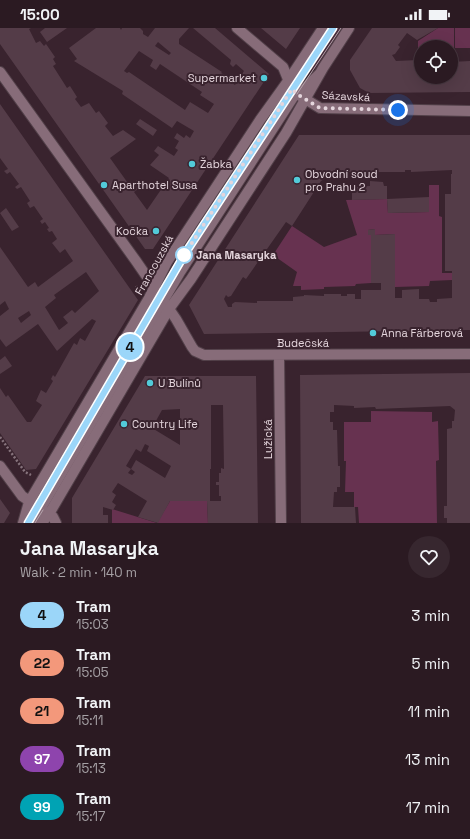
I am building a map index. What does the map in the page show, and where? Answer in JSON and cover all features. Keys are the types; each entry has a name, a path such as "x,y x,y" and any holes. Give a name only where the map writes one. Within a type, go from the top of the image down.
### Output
{"street":[{"path":"237,28 283,68 295,91"},
{"name":"Francouzská","path":"23,523 39,508 162,299 195,272 286,133 295,91 323,28"},
{"name":"Francouzská","path":"42,523 39,508 162,299 167,262 260,120 323,68 349,28"},
{"path":"0,72 162,299"},
{"name":"Sázavská","path":"295,91 320,108 470,112"},
{"name":"Budečská","path":"162,299 176,319 192,347 199,354 204,355 470,354"},
{"name":"Lužická","path":"279,355 281,523"},
{"path":"0,466 22,496 53,517 56,523"}],"lane":[{"path":"295,91 333,28"},
{"path":"29,523 39,508"},
{"path":"34,523 39,508"}],"path":[{"path":"0,437 25,472 31,475"}],"shaded area":[{"path":"330,28 344,28 316,69 308,71"},
{"path":"438,28 454,28 454,40 420,40"},
{"path":"455,28 470,28 470,48 458,48 458,40 455,40"},
{"path":"429,185 439,185 439,216 442,217 442,273 452,273 452,280 430,281 429,286 395,287 395,234 375,235 375,229 368,230 368,235 371,235 371,283 356,284 355,286 324,287 324,289 301,290 301,286 293,286 297,272 273,255 292,226 324,247 357,235 346,200 387,199 388,213 429,212"},
{"path":"371,411 432,412 432,422 438,421 439,460 436,461 437,523 359,523 358,507 354,507 354,492 345,492 346,461 344,461 344,422 371,422"},
{"path":"170,501 207,501 208,523 157,523"},
{"path":"112,509 157,523 112,523"}],"building":[{"path":"0,28 31,28 29,29 36,43 40,41 44,46 46,44 55,57 53,59 56,64 53,66 67,88 70,86 77,97 75,99 81,107 89,103 96,113 99,111 108,123 105,126 113,136 123,130 136,139 110,158 130,186 137,180 141,183 136,187 138,189 134,192 147,210 169,178 150,165 159,155 154,151 158,146 174,156 178,150 175,148 179,141 174,138 177,133 184,138 186,135 190,138 194,131 177,121 172,128 122,94 123,91 74,61 77,59 69,48 96,28 120,28 121,30 122,28 140,28 143,31 143,34 148,37 155,28 189,28 179,39 179,44 222,72 221,73 225,75 223,77 235,85 244,71 236,64 233,67 230,64 231,60 193,28 215,28 269,74 153,249 145,249 0,44","holes":["158,42 171,53 169,55 155,46","139,51 153,60 150,66 156,70 160,64 202,92 200,95 214,104 208,113 190,102 185,110 129,72 127,73 124,71"]},
{"path":"45,28 67,28 47,42 40,32"},
{"path":"261,28 300,28 286,49"},
{"path":"372,28 438,28 417,40 407,33 398,45 400,47 395,54 392,55 396,61 414,60 414,84 458,84 458,62 470,61 470,92 369,93 360,88 350,70 350,60"},
{"path":"0,104 138,300 36,469 26,470 0,433 0,388 6,397 8,395 27,422 31,422 42,405 36,401 41,390 46,393 53,381 51,379 53,375 55,377 74,343 77,345 80,338 85,341 96,321 92,319 57,351 38,324 6,347 0,339 0,316 9,309 5,301 0,305 0,247 28,287 35,282 38,287 73,261 65,249 60,253 52,243 57,239 52,231 49,232 47,229 49,228 45,222 42,224 40,221 43,219 34,206 30,208 27,203 30,201 21,187 17,189 15,187 19,184 10,172 7,174 4,171 8,169 0,158","holes":["86,272 99,291 75,313 72,310 63,317 68,323 59,330 45,307 56,298 54,295","29,311 31,315 21,323 18,318"]},
{"path":"140,119 157,130 153,136 136,124"},
{"path":"299,135 470,135 470,330 204,334 189,305","holes":["405,170 411,170 411,172 452,170 451,194 445,194 445,271 452,271 452,298 437,299 437,302 430,302 429,299 419,299 419,289 402,290 402,298 395,298 395,234 375,235 375,229 368,230 368,235 371,235 371,283 381,283 381,290 361,290 361,299 355,299 355,294 347,294 347,296 341,296 341,294 324,294 324,296 304,295 293,297 293,301 257,301 257,303 235,302 232,304 232,307 228,307 224,299 226,295 228,297 231,296 243,277 246,279 286,222 292,226 321,181 326,178 346,178 346,172 405,172"]},
{"path":"370,181 383,182 384,186 387,186 387,199 352,200 352,187 370,186"},
{"path":"429,197 429,212 388,213 387,199"},
{"path":"6,208 19,227 12,231 0,213"},
{"path":"5,356 12,366 0,374 0,360"},
{"path":"470,373 470,523 447,523 447,518 444,518 444,506 447,506 447,429 452,428 455,410 450,406 376,409 375,407 354,408 354,406 334,405 334,412 330,412 330,422 333,422 333,430 337,430 340,487 337,487 337,492 334,492 333,507 355,507 356,523 301,523 300,375"},
{"path":"145,376 256,376 258,523 208,523 207,501 170,501 158,523 138,517 147,501 118,483 112,492 116,495 112,502 116,505 113,510 103,507 103,515 108,515 108,523 72,523 72,498","holes":["211,405 223,405 224,469 221,468 221,473 219,473 219,482 216,482 216,485 219,485 219,496 221,496 221,501 210,501","180,409 180,445 152,428 162,410","145,444 149,446 147,451 171,466 165,478 136,460 131,469 126,466 136,449 141,452","131,469 135,472 132,475 128,473"]},
{"path":"0,499 10,513 4,523 0,523"}],"tram line":[{"name":"4","path":"28,523 176,268 333,28"},
{"path":"297,94 341,28"},
{"path":"28,523 37,507"},
{"path":"35,523 43,510"}],"place":[{"name":"Supermarket","path":"264,78"},
{"name":"Žabka","path":"192,164"},
{"name":"Obvodní soud pro Prahu 2","path":"297,180"},
{"name":"Aparthotel Susa","path":"104,185"},
{"name":"Kočka","path":"156,231"},
{"name":"Jana Masaryka","path":"184,255"},
{"name":"Anna Fӓrberová","path":"373,333"},
{"name":"U Bulínů","path":"150,383"},
{"name":"Country Life","path":"124,424"}],"route":[{"path":"184,255 292,89 297,94 320,108 398,110"}]}
